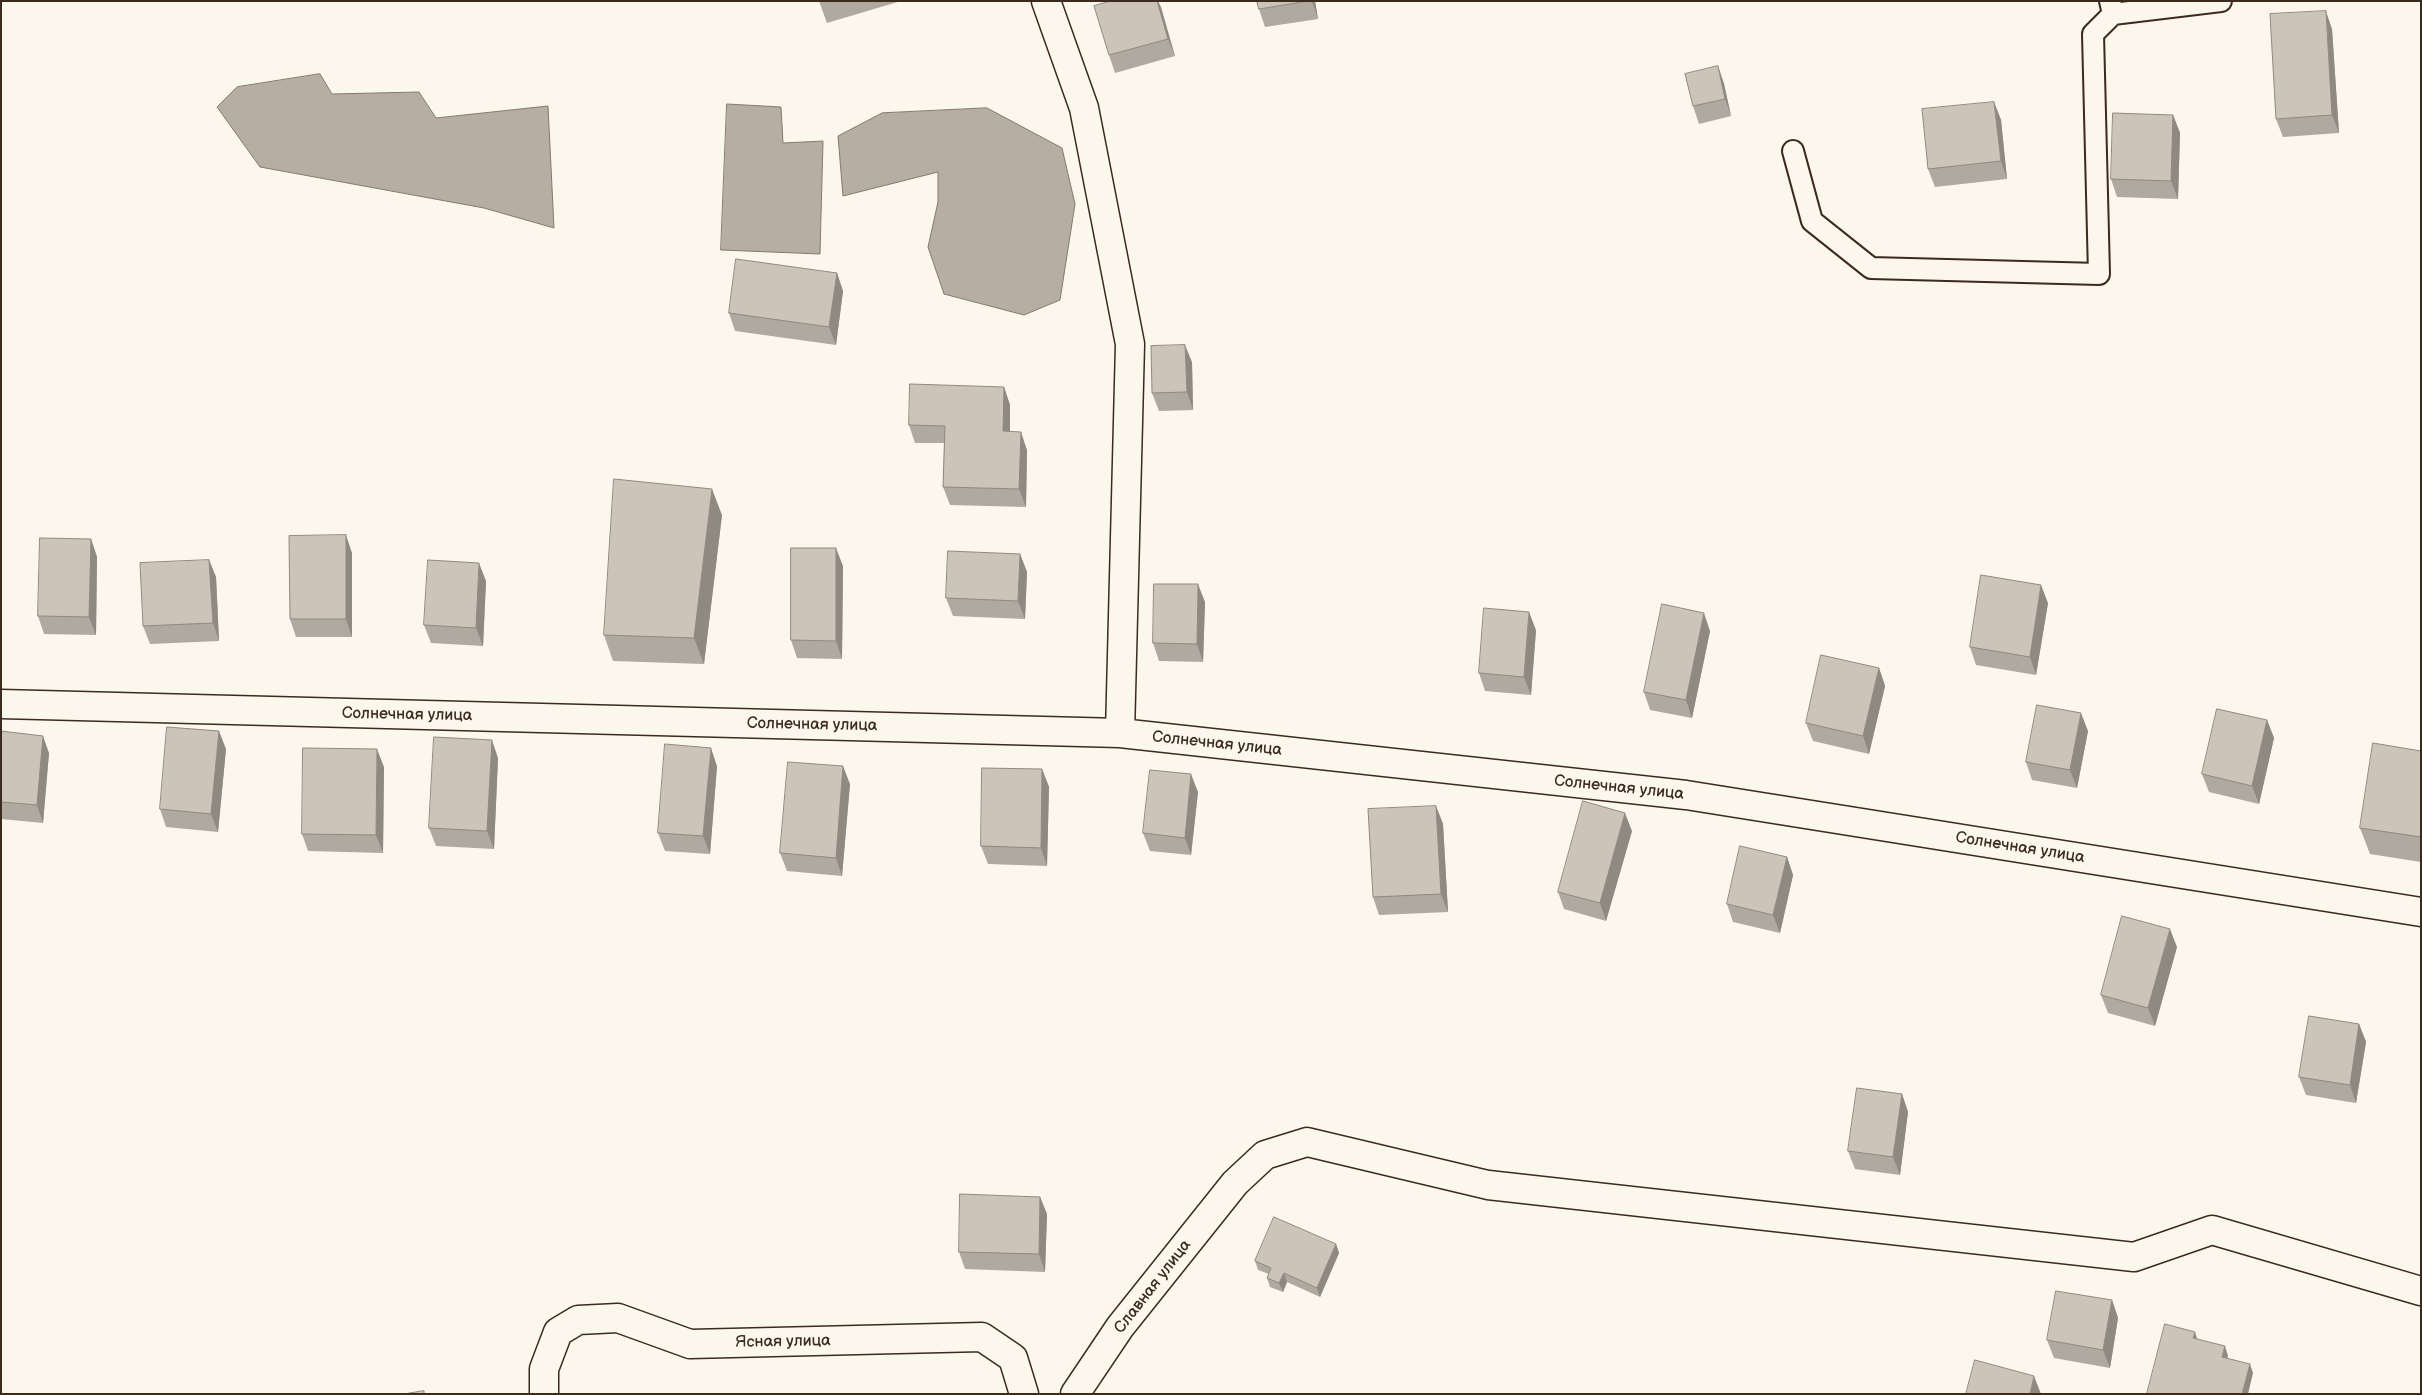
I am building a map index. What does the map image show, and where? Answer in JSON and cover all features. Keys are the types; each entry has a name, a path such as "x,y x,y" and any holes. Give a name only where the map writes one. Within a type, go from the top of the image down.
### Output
{"street":[{"path":"1046,1 1084,108 1130,344 1120,733"},
{"name":"Солнечная улица","path":"1,704 1120,733 1686,795 2421,912"},
{"name":"Славная улица","path":"1075,1394 1120,1327 1235,1182 1265,1155 1307,1142 1488,1185 2134,1257 2212,1230 2421,1291"},
{"name":"Ясная улица","path":"544,1382 558,1332 578,1320 618,1318 690,1344 982,1337 1013,1358 1024,1394"}],"lane":[{"path":"1793,151 1812,221 1871,268 2099,274 2093,34 2112,8 2221,1"}],"shaded area":[{"path":"320,74 332,94 419,92 436,118 548,106 554,228 484,208 260,167 217,107 237,87"},
{"path":"727,104 781,107 783,143 823,141 820,254 721,250"},
{"path":"987,108 1062,148 1075,204 1060,300 1024,315 944,294 928,247 938,202 938,172 843,196 838,136 882,113"}],"building":[{"path":"1111,1 1157,1 1168,39 1109,55 1094,6"},
{"path":"1257,1 1308,1 1259,9"},
{"path":"2326,11 2332,115 2276,119 2270,14"},
{"path":"1718,66 1725,99 1693,106 1685,74"},
{"path":"1994,102 2001,161 1928,169 1922,109"},
{"path":"2113,113 2173,115 2171,181 2111,179"},
{"path":"736,259 837,273 829,327 729,313"},
{"path":"1185,345 1187,392 1152,393 1151,346"},
{"path":"910,384 1004,387 1003,431 1021,432 1019,489 943,487 945,426 909,425"},
{"path":"614,479 712,489 694,638 604,635"},
{"path":"346,535 346,619 290,619 289,536"},
{"path":"40,538 91,539 89,617 38,616"},
{"path":"791,548 836,548 836,641 791,640"},
{"path":"948,551 1020,554 1018,601 946,598"},
{"path":"209,560 213,623 143,626 140,563"},
{"path":"428,560 479,563 476,628 424,625"},
{"path":"1981,575 2041,585 2030,657 1970,647"},
{"path":"1154,584 1198,584 1197,644 1153,643"},
{"path":"1662,604 1704,613 1686,700 1644,692"},
{"path":"1484,608 1529,612 1524,677 1479,673"},
{"path":"1821,655 1879,668 1863,736 1806,723"},
{"path":"2037,705 2081,713 2070,770 2026,762"},
{"path":"2217,709 2267,720 2252,786 2202,774"},
{"path":"167,727 219,731 211,814 160,809"},
{"path":"1,731 43,736 37,805 1,802"},
{"path":"434,737 492,740 487,831 429,828"},
{"path":"2373,743 2421,751 2421,837 2360,828"},
{"path":"665,744 711,748 703,836 658,833"},
{"path":"303,748 377,749 376,835 302,834"},
{"path":"788,762 843,766 836,858 780,853"},
{"path":"982,768 1042,769 1041,848 981,846"},
{"path":"1150,770 1191,774 1185,838 1143,833"},
{"path":"1583,801 1625,813 1600,903 1558,892"},
{"path":"1436,806 1441,894 1373,897 1368,809"},
{"path":"1740,846 1787,857 1773,915 1727,904"},
{"path":"2122,916 2170,929 2148,1008 2101,995"},
{"path":"2309,1016 2359,1024 2350,1085 2299,1077"},
{"path":"1857,1088 1902,1094 1893,1157 1848,1151"},
{"path":"960,1194 1040,1197 1039,1254 959,1252"},
{"path":"1274,1217 1336,1244 1317,1288 1284,1273 1279,1283 1267,1278 1271,1268 1255,1261"},
{"path":"2056,1291 2112,1300 2103,1350 2047,1340"},
{"path":"2165,1324 2195,1332 2193,1338 2225,1346 2222,1357 2250,1364 2242,1394 2147,1394"},
{"path":"1975,1360 2034,1376 2030,1394 1966,1394"},
{"path":"424,1391 424,1394 404,1394"}]}
